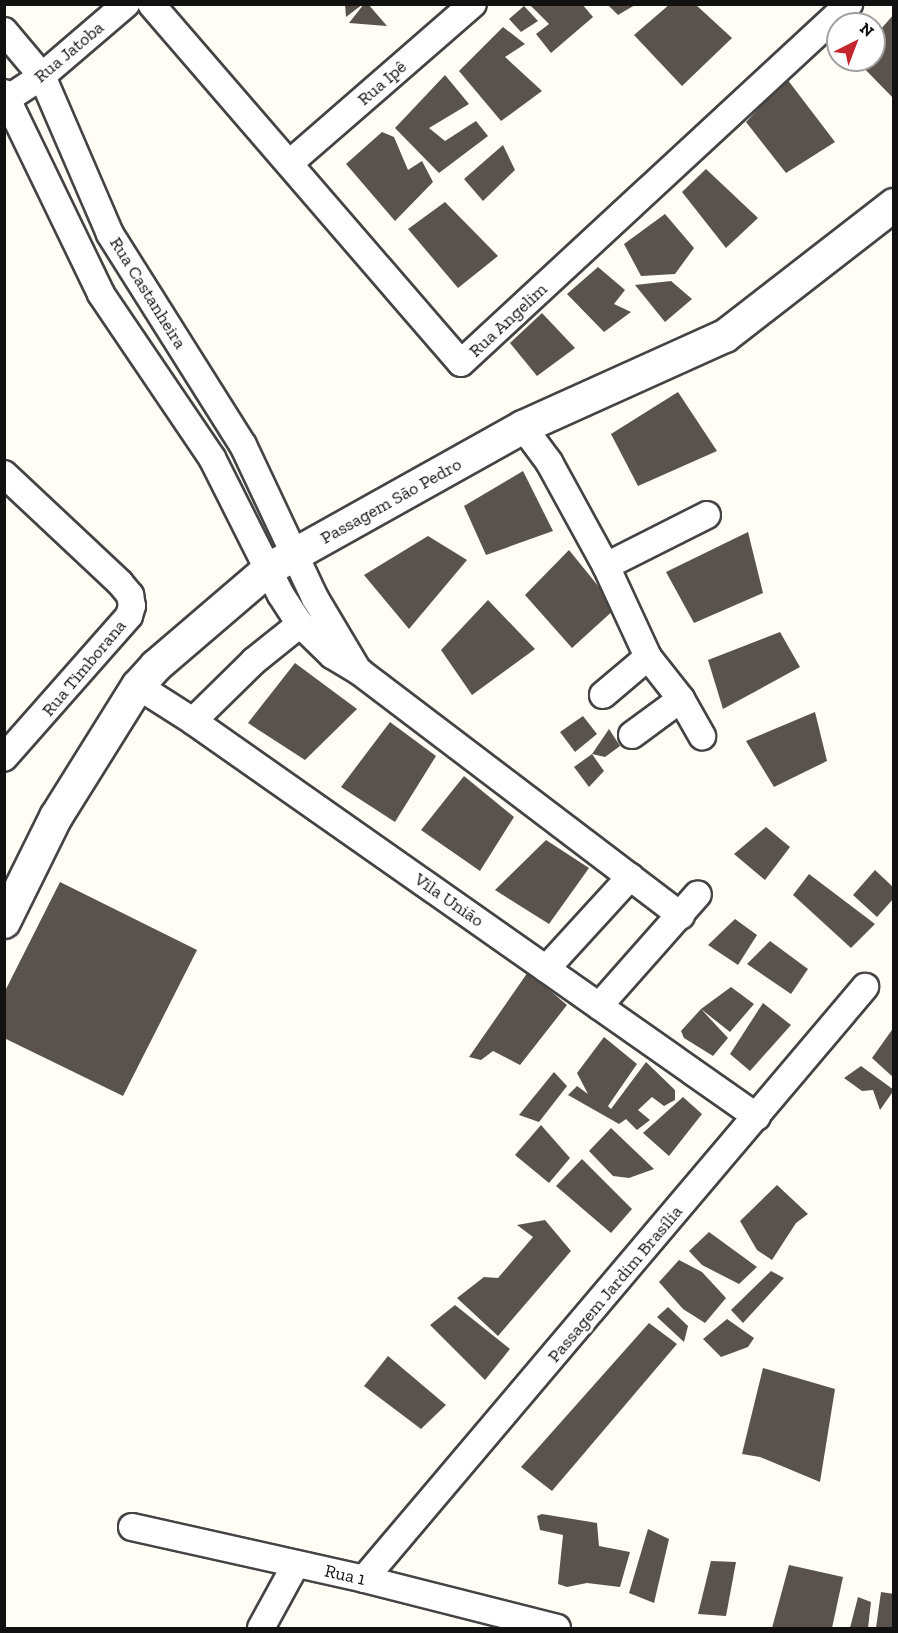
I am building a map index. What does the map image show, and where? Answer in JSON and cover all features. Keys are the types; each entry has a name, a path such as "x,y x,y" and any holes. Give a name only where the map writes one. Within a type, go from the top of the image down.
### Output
{"street":[{"name":"Rua Jatoba","path":"6,98 42,76 126,4"},
{"name":"Rua Angelim","path":"152,4 291,162 461,363 849,4"},
{"name":"Rua Ipê","path":"291,162 473,4"},
{"name":"Rua Castanheira","path":"4,31 42,76 110,234 243,445 296,553 315,598 360,672"},
{"name":"Rua Castanheira","path":"6,98 102,294 212,458 300,624 332,656 360,672"},
{"name":"Passagem São Pedro","path":"4,921 56,817 138,686 156,666 269,569 523,427 725,336 894,205"},
{"path":"523,427 549,462 606,566 648,657 681,699 702,736"},
{"path":"212,458 243,445"},
{"name":"Rua Timborana","path":"4,474 120,583 130,595 132,606 129,616 4,758"},
{"path":"606,566 707,515"},
{"path":"193,721 254,661 300,624"},
{"path":"603,695 648,657"},
{"path":"360,672 681,916"},
{"name":"Vila União","path":"138,686 193,721 757,1117"},
{"path":"632,735 681,699"},
{"path":"546,969 630,877"},
{"path":"599,1006 681,916 698,894"},
{"name":"Passagem Jardim Brasília","path":"364,1579 865,987"},
{"name":"Rua 1","path":"132,1527 364,1579 500,1622 557,1629"},
{"path":"261,1629 296,1564"}],"building":[{"path":"345,4 363,4 346,17"},
{"path":"364,4 368,4 387,26 349,23"},
{"path":"529,4 582,4 593,17 551,53 536,34 549,24"},
{"path":"670,4 695,4 732,38 682,86 634,35"},
{"path":"608,5 635,5 618,15"},
{"path":"524,6 538,21 521,32 509,19"},
{"path":"894,14 894,99 868,72 886,72 886,23"},
{"path":"503,27 525,44 505,57 542,91 501,121 459,71"},
{"path":"445,75 469,104 429,128 445,141 476,121 488,136 439,173 395,128"},
{"path":"787,79 835,142 786,173 746,122"},
{"path":"382,132 394,137 408,170 422,161 433,182 395,221 346,164"},
{"path":"503,145 515,170 483,201 464,179"},
{"path":"706,169 758,218 726,248 682,192"},
{"path":"445,202 498,256 458,288 408,229"},
{"path":"665,214 694,248 675,274 641,276 624,244"},
{"path":"598,267 625,290 614,304 631,312 604,332 567,294"},
{"path":"671,281 692,299 665,322 635,285"},
{"path":"542,313 575,348 537,376 510,343"},
{"path":"678,392 717,451 638,486 611,434"},
{"path":"523,471 553,531 486,555 464,506"},
{"path":"748,532 763,593 694,623 666,572"},
{"path":"428,536 467,560 409,629 364,575"},
{"path":"569,550 616,608 572,648 525,595"},
{"path":"488,600 535,649 472,695 441,650"},
{"path":"780,632 800,667 723,709 708,660"},
{"path":"295,663 357,709 305,760 248,723"},
{"path":"815,712 827,761 774,787 746,741"},
{"path":"583,716 597,734 575,752 560,732"},
{"path":"390,722 436,756 395,822 341,787"},
{"path":"609,729 620,746 605,757 592,754"},
{"path":"592,754 604,771 589,787 574,767"},
{"path":"464,776 514,817 480,871 421,830"},
{"path":"766,827 790,847 765,880 734,854"},
{"path":"546,840 589,868 549,924 495,890"},
{"path":"875,870 894,888 894,898 877,917 853,895"},
{"path":"809,874 875,924 851,948 793,895"},
{"path":"60,882 197,950 123,1096 4,1038 4,993"},
{"path":"735,919 757,935 738,965 708,945"},
{"path":"770,941 808,969 791,994 747,964"},
{"path":"528,972 567,1005 520,1065 493,1051 481,1060 469,1057"},
{"path":"731,987 754,1004 730,1032 701,1009"},
{"path":"763,1003 791,1025 750,1071 730,1054"},
{"path":"701,1009 728,1038 713,1056 684,1038 681,1031"},
{"path":"894,1027 894,1078 872,1058"},
{"path":"604,1037 637,1064 608,1106 611,1109 646,1062 675,1090 675,1100 664,1106 652,1097 638,1110 650,1120 637,1130 626,1119 619,1124 568,1095 577,1086 588,1094 577,1073"},
{"path":"861,1066 894,1090 880,1110 873,1090 862,1091 844,1078"},
{"path":"554,1072 567,1086 539,1122 519,1115"},
{"path":"683,1097 702,1114 669,1156 643,1133"},
{"path":"541,1125 570,1158 549,1183 515,1155"},
{"path":"611,1128 654,1169 629,1178 613,1176 589,1151"},
{"path":"582,1159 632,1209 611,1233 556,1186"},
{"path":"777,1185 808,1214 796,1223 772,1260 757,1250 740,1221"},
{"path":"545,1220 571,1251 498,1336 457,1298 484,1277 498,1278 533,1237 517,1225"},
{"path":"709,1232 757,1267 739,1284 702,1265 689,1251"},
{"path":"679,1260 702,1272 726,1298 705,1323 683,1309 659,1282"},
{"path":"771,1271 784,1278 743,1323 731,1310"},
{"path":"455,1305 510,1349 485,1380 430,1325"},
{"path":"668,1307 688,1326 684,1342 657,1317"},
{"path":"727,1319 754,1338 748,1347 721,1357 703,1339"},
{"path":"649,1323 677,1344 552,1491 521,1467"},
{"path":"388,1356 446,1405 421,1429 364,1386"},
{"path":"763,1368 835,1389 820,1482 760,1457 742,1454"},
{"path":"542,1514 597,1523 599,1546 630,1552 620,1587 587,1583 567,1587 558,1584 563,1535 540,1530 537,1516"},
{"path":"648,1529 669,1539 654,1603 629,1593"},
{"path":"711,1561 736,1562 726,1616 698,1614"},
{"path":"789,1565 843,1577 832,1628 772,1628"},
{"path":"881,1592 894,1594 894,1628 876,1628"},
{"path":"858,1597 871,1602 868,1628 850,1628"}]}
